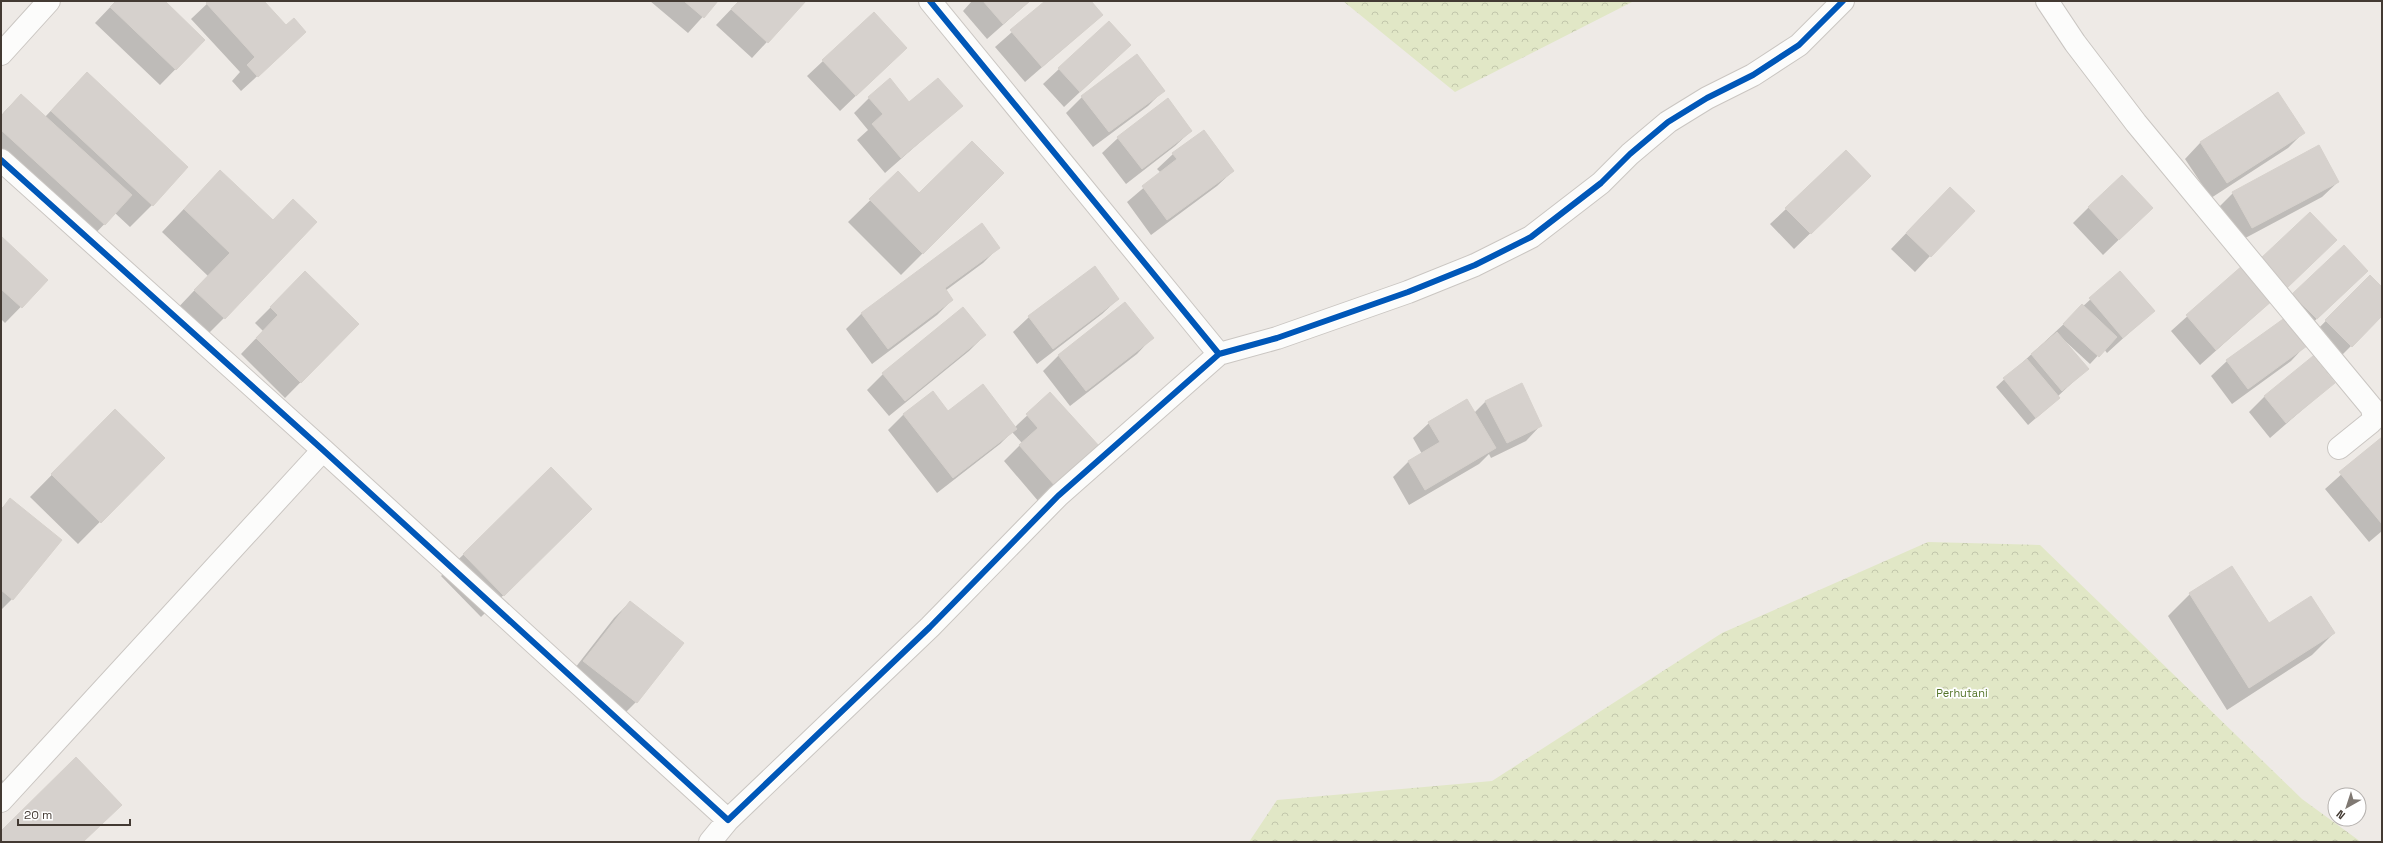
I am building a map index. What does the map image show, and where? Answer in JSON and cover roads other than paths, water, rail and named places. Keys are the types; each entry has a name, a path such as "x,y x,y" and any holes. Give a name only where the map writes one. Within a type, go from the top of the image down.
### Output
{"street":[{"path":"1,54 49,1"},
{"path":"930,1 1219,354"},
{"path":"1,160 719,831 930,627 1058,496 1219,354 1277,338 1408,292 1475,265 1531,237 1601,183 1630,154 1668,122 1707,98 1754,75 1799,45 1843,1"},
{"path":"2047,1 2075,43 2136,123 2372,408 2374,419 2370,424 2340,448"},
{"path":"1,801 319,456"}],"park label":[{"name":"Perhutani","path":"1962,693"}]}
